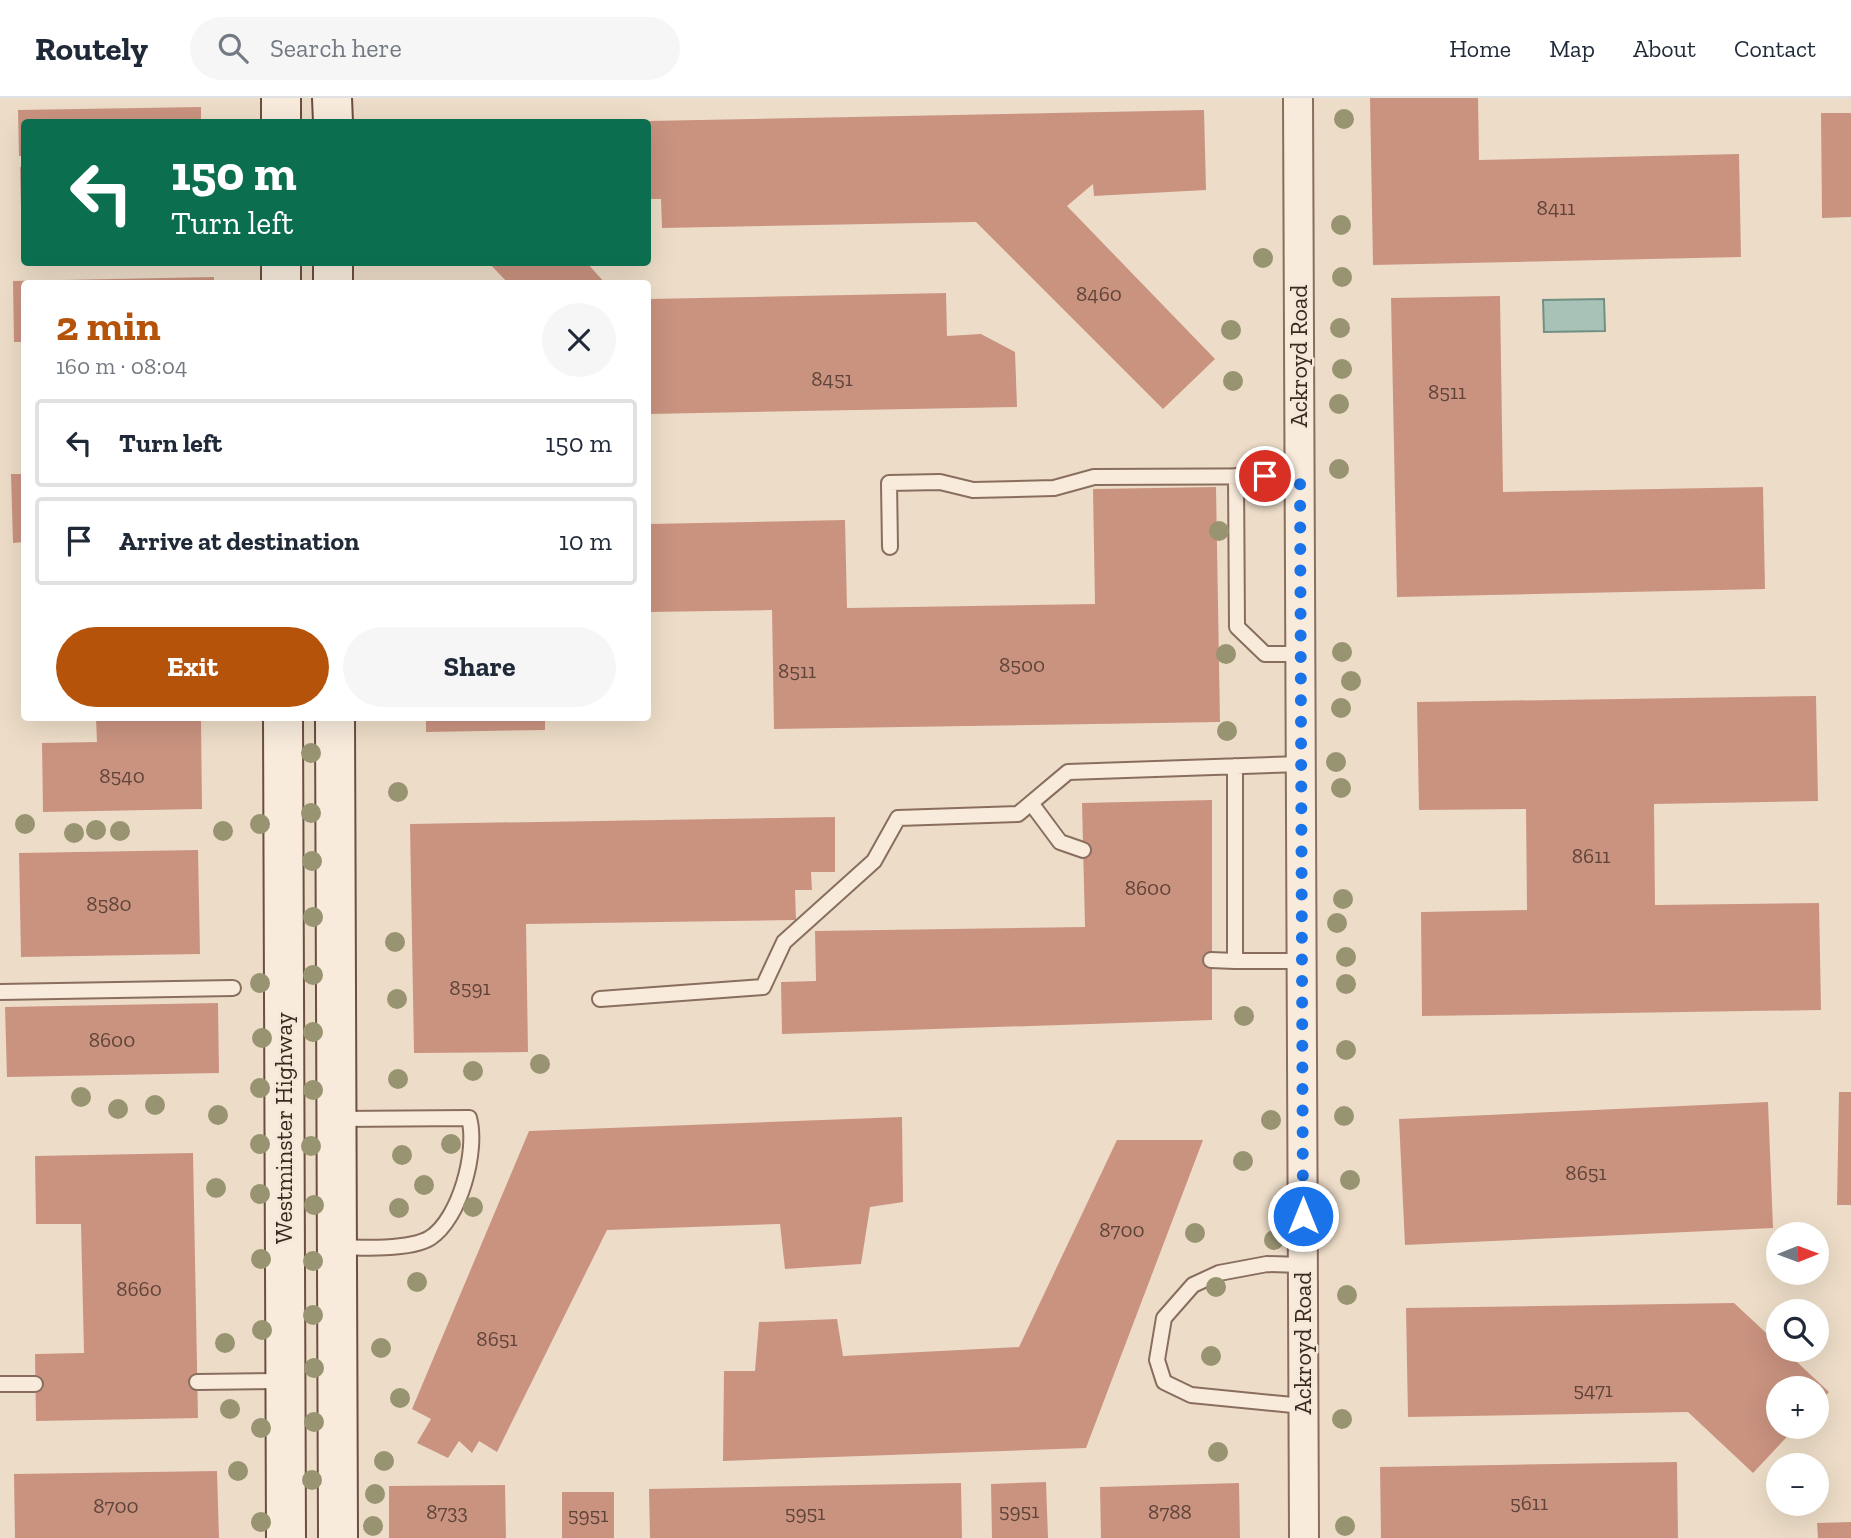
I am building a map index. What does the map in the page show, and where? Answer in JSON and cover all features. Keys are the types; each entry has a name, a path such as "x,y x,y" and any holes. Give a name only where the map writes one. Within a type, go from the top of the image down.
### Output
{"main road":[{"path":"281,98 281,119"},
{"path":"332,98 332,119"},
{"name":"Westminster Highway","path":"282,721 286,1538"},
{"path":"335,721 338,1538"}],"street":[{"name":"Ackroyd Road","path":"1298,98 1304,1538"}],"lane":[{"path":"1237,476 1237,628 1265,654 1301,654"},
{"path":"890,547 889,483 940,482 973,491 1054,488 1094,478 1300,476"},
{"path":"600,999 763,987 785,942 874,861 898,818 1018,814 1068,772 1301,764"},
{"path":"1235,766 1235,961"},
{"path":"1031,803 1060,842 1083,850"},
{"path":"1211,960 1301,961"},
{"path":"0,992 233,988"},
{"path":"336,1119 468,1118 473,1132 468,1174 448,1220 430,1238 401,1246 337,1247"},
{"path":"1303,1265 1267,1264 1231,1270 1193,1286 1164,1318 1157,1360 1164,1382 1191,1395 1303,1406"},
{"path":"197,1382 286,1381"},
{"path":"0,1384 35,1384"}],"shaded area":[{"path":"1604,299 1605,331 1544,332 1543,300"}],"building":[{"path":"1370,98 1478,98 1479,160 1739,154 1741,257 1373,265"},
{"path":"201,107 201,119 21,119 19,156 18,110"},
{"path":"1204,110 1206,190 1094,196 1093,184 1067,206 1215,359 1163,409 976,222 662,228 661,199 651,199 651,121"},
{"path":"1821,113 1851,113 1851,217 1822,218"},
{"path":"492,266 590,266 602,280 505,280"},
{"path":"214,277 214,280 63,280"},
{"path":"13,281 21,281 21,342 14,342"},
{"path":"946,293 947,336 981,334 1015,352 1017,407 651,414 651,299"},
{"path":"1500,296 1503,492 1763,487 1765,589 1397,597 1391,298"},
{"path":"11,474 21,474 21,542 13,543"},
{"path":"1216,487 1220,722 774,729 772,610 651,612 651,524 845,520 847,608 1095,604 1093,489"},
{"path":"1816,696 1818,801 1654,804 1655,905 1819,903 1821,1010 1422,1016 1421,912 1527,910 1526,809 1419,810 1417,702"},
{"path":"96,721 201,721 202,809 43,812 42,743 97,742"},
{"path":"426,721 545,721 545,730 426,732"},
{"path":"1212,800 1212,1020 782,1034 781,982 816,981 815,931 1085,927 1082,803"},
{"path":"835,817 835,872 811,872 812,890 795,890 796,920 526,924 528,1052 414,1053 410,824"},
{"path":"198,850 200,954 21,957 19,853"},
{"path":"218,1003 219,1073 7,1077 5,1007"},
{"path":"1839,1092 1851,1092 1851,1205 1837,1205"},
{"path":"1768,1102 1773,1222 1766,1222 1766,1228 1405,1245 1399,1119"},
{"path":"902,1117 903,1202 870,1207 861,1264 785,1269 780,1224 607,1230 497,1452 479,1441 472,1453 459,1441 448,1458 417,1443 431,1419 412,1409 529,1131"},
{"path":"1117,1140 1203,1140 1086,1448 723,1461 724,1371 755,1371 759,1322 837,1319 843,1356 1019,1347"},
{"path":"193,1153 198,1418 36,1421 35,1354 84,1353 81,1224 36,1224 35,1156"},
{"path":"1734,1303 1766,1333 1766,1362 1797,1362 1812,1376 1766,1376 1766,1439 1785,1439 1772,1453 1766,1453 1766,1459 1753,1473 1688,1412 1408,1417 1406,1308"},
{"path":"1677,1462 1678,1538 1381,1538 1380,1467"},
{"path":"217,1471 219,1538 15,1538 14,1474"},
{"path":"1046,1482 1048,1538 992,1538 991,1484"},
{"path":"961,1483 962,1538 650,1538 649,1489"},
{"path":"1239,1483 1240,1538 1101,1538 1100,1487"},
{"path":"505,1485 506,1538 389,1538 389,1486"},
{"path":"562,1492 614,1492 614,1538 562,1538"},
{"path":"1851,1522 1851,1538 1818,1538 1817,1523"}],"route":[{"path":"1265,476 1300,476 1303,1216"}]}
